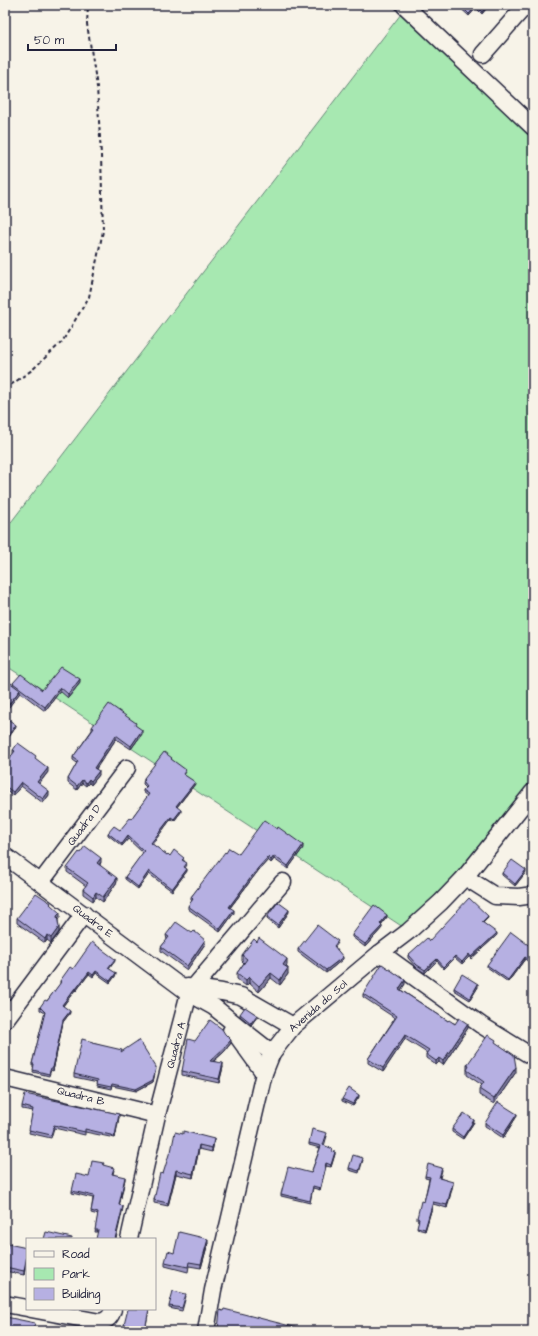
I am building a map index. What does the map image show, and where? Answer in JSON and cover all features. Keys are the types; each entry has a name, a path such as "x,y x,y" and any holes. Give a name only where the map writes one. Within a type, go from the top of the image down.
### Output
{"street":[{"path":"404,5 533,127"},
{"path":"483,54 526,5"},
{"name":"Quadra D","path":"41,882 126,768"},
{"name":"Avenida do Sol","path":"206,1331 213,1290 264,1073 272,1053 293,1026 380,953 409,931 441,902 465,877 533,792"},
{"name":"Quadra E","path":"5,856 188,990 214,1007 272,1053"},
{"path":"465,877 494,896 519,897 533,895"},
{"name":"Quadra A","path":"129,1238 157,1115 188,990 283,882"},
{"path":"5,1020 84,914"},
{"path":"380,953 481,1025 533,1057"},
{"path":"188,990 222,992 241,996 293,1026"},
{"path":"214,1007 224,1024 238,1037 264,1073"},
{"name":"Quadra B","path":"5,1078 157,1115"},
{"path":"5,1304 26,1308"},
{"path":"36,1310 100,1322 107,1320 112,1311"}],"path":[{"path":"5,389 32,370 62,342 90,297 103,232 97,87 87,24 88,5"}],"green space":[{"path":"401,14 533,138 533,779 409,931 5,665 5,530"}],"building":[{"path":"460,5 488,5 482,12 476,6 469,14"},
{"path":"61,667 80,679 68,694 60,687 45,707 13,683 21,674 42,690"},
{"path":"5,679 20,690 5,709"},
{"path":"109,704 136,723 135,725 142,730 131,746 116,735 94,768 99,771 91,781 89,779 86,783 82,780 77,786 68,779 78,761 73,757"},
{"path":"5,717 16,725 9,734 5,731"},
{"path":"18,743 36,756 35,758 48,768 37,782 49,791 43,799 21,782 13,792 5,786 5,764 15,751 13,750"},
{"path":"164,752 186,770 183,774 195,782 176,806 181,810 174,819 171,817 151,843 170,856 174,850 184,858 182,860 187,863 184,867 187,869 172,889 149,871 138,887 125,877 144,851 128,836 122,844 108,833 114,826 120,830 130,818 131,819 149,794 143,790 147,786 143,781 145,779 144,778"},
{"path":"264,820 277,829 278,827 303,845 288,866 274,856 271,860 268,857 229,907 234,910 220,929 188,906 193,899 191,897 225,852 226,853 229,848 239,854"},
{"path":"85,846 101,858 97,863 117,878 103,897 96,892 93,897 83,889 88,883 67,868"},
{"path":"512,860 526,870 515,884 502,873"},
{"path":"36,893 51,903 50,904 60,913 57,916 59,927 51,938 47,935 45,939 17,918"},
{"path":"469,898 488,916 482,922 497,933 471,957 469,954 462,962 455,956 444,967 437,959 425,970 417,965 408,955 427,938 429,941"},
{"path":"278,902 289,910 278,925 267,917"},
{"path":"374,905 387,915 380,924 382,926 365,944 352,935"},
{"path":"176,922 192,933 194,931 205,940 187,966 161,947 169,937 166,935"},
{"path":"317,925 338,941 334,946 343,957 326,970 298,949"},
{"path":"511,932 531,947 533,946 533,962 525,957 508,980 487,965"},
{"path":"259,938 287,959 283,965 288,968 280,980 271,973 259,986 249,977 246,980 237,973 247,959 242,955 254,939 257,942"},
{"path":"92,942 115,959 108,968 116,973 110,981 96,971 93,975 89,972 76,989 75,988 62,1005 70,1011 63,1020 53,1068 51,1068 49,1074 33,1070 34,1064 32,1064 45,1012 40,1007 45,1000 47,1001 70,967 73,969"},
{"path":"382,964 405,980 399,989 448,1021 449,1020 455,1024 459,1018 468,1024 443,1061 439,1058 436,1061 426,1054 429,1050 405,1035 383,1068 368,1059 397,1016 363,994"},
{"path":"462,974 478,984 470,998 454,988"},
{"path":"245,1007 257,1015 251,1023 240,1014"},
{"path":"210,1020 222,1029 231,1040 210,1061 223,1063 219,1079 182,1071 188,1039 195,1041"},
{"path":"488,1035 496,1040 495,1042 514,1055 516,1067 494,1099 479,1089 484,1082 467,1070 469,1066 467,1065"},
{"path":"82,1039 93,1042 92,1043 122,1050 121,1052 139,1040 156,1067 153,1080 136,1089 112,1084 111,1087 97,1084 98,1080 74,1074"},
{"path":"349,1088 359,1095 353,1104 342,1099"},
{"path":"25,1094 119,1114 115,1136 85,1129 85,1132 54,1125 51,1135 29,1130 33,1109 22,1106"},
{"path":"498,1102 517,1114 503,1135 485,1123"},
{"path":"464,1113 474,1120 463,1137 452,1129"},
{"path":"312,1129 327,1133 323,1145 333,1149 332,1151 335,1152 331,1165 326,1163 320,1188 313,1186 310,1201 281,1194 288,1167 311,1173 321,1146 309,1143"},
{"path":"183,1131 214,1139 212,1148 199,1145 193,1174 176,1170 168,1203 154,1200 160,1173 163,1174 170,1151 171,1152 175,1132 183,1134"},
{"path":"353,1155 363,1158 359,1171 349,1168"},
{"path":"92,1161 104,1163 103,1165 114,1168 112,1174 125,1177 119,1205 123,1206 115,1238 96,1238 98,1230 95,1230 98,1213 91,1211 94,1196 72,1191 76,1174 89,1177"},
{"path":"428,1164 442,1168 439,1178 453,1182 447,1205 433,1202 425,1229 417,1227 419,1219 417,1218 421,1201 424,1202 430,1177 425,1176"},
{"path":"46,1232 72,1238 44,1238"},
{"path":"179,1232 208,1239 201,1264 189,1262 188,1267 165,1262 168,1251 174,1253"},
{"path":"8,1244 26,1248 24,1271 5,1267 5,1249 7,1249"},
{"path":"173,1291 186,1294 182,1308 169,1306"},
{"path":"224,1309 298,1328 298,1331 221,1331 218,1330 220,1310 223,1311"},
{"path":"128,1310 149,1310 145,1330 124,1325"},
{"path":"5,1312 7,1313 6,1317 35,1323 33,1329 39,1331 5,1331"}]}
